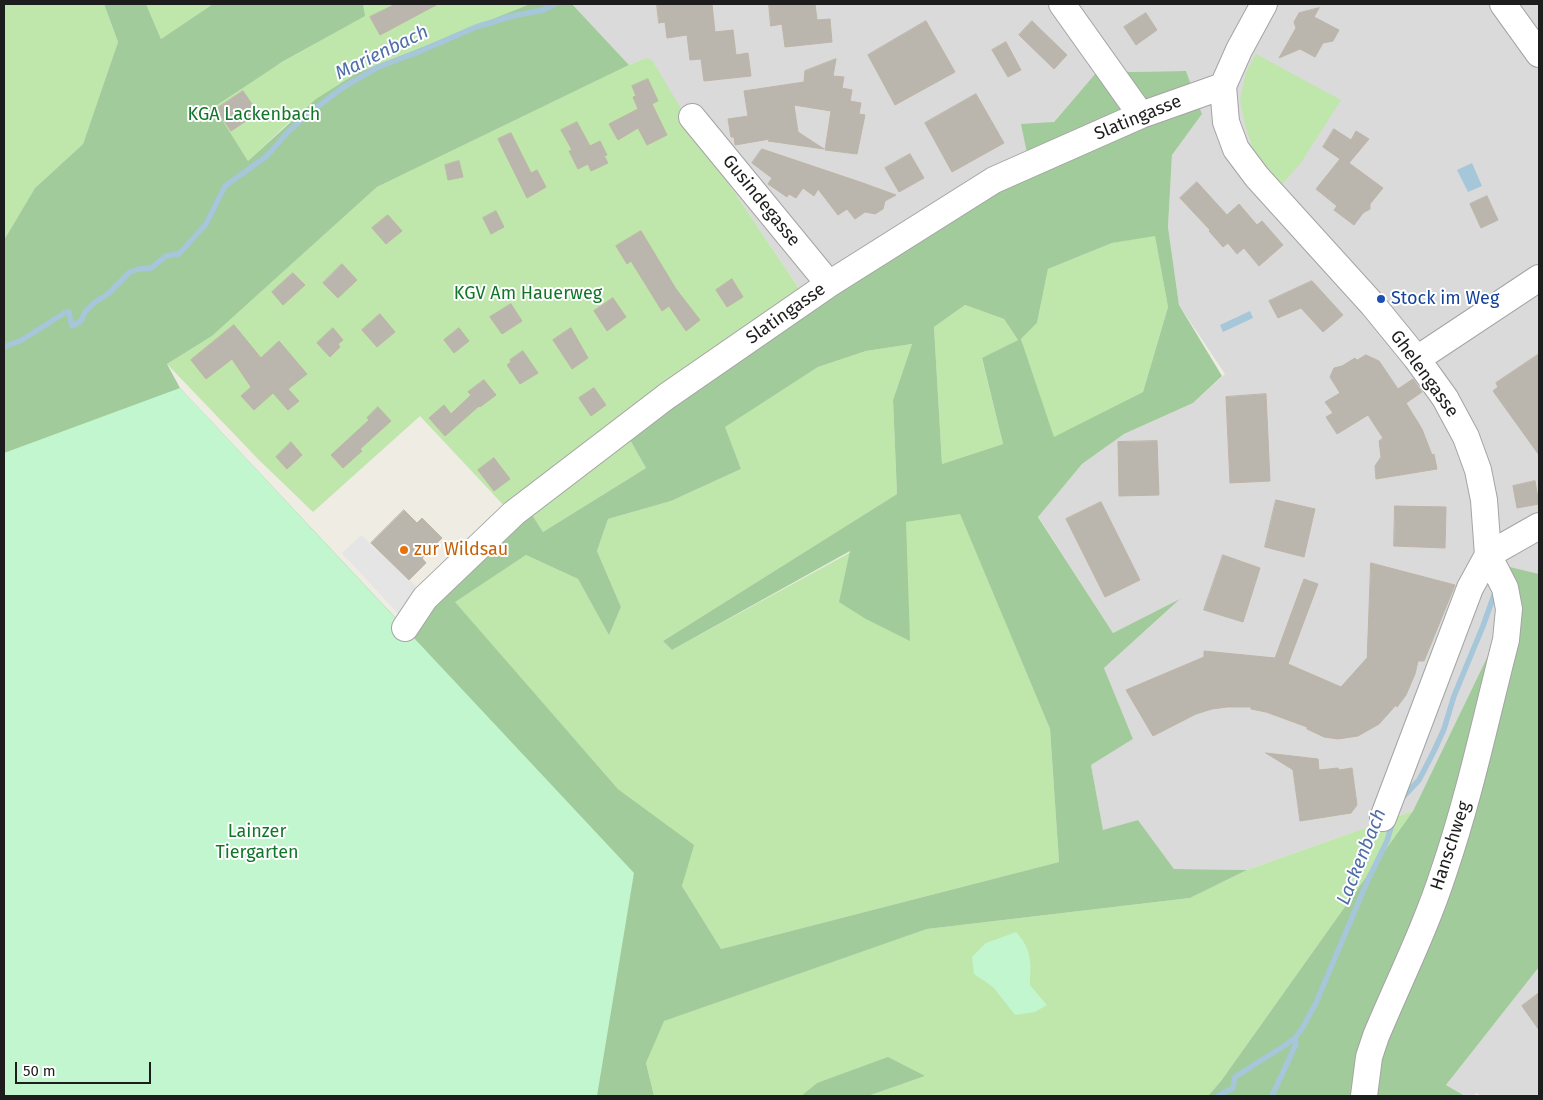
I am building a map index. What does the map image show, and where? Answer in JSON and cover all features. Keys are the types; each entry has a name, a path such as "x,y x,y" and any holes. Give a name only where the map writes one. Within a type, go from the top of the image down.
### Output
{"street":[{"path":"1062,4 1141,115"},
{"name":"Ghelengasse","path":"1264,4 1239,50 1223,86 1226,122 1236,149 1258,177 1373,306 1445,398 1469,445 1478,470 1497,573"},
{"path":"1503,4 1539,54"},
{"name":"Slatingasse","path":"405,628 424,598 514,513 667,396 829,284 994,180 1141,115 1223,86"},
{"name":"Gusindegasse","path":"692,118 829,284"},
{"path":"1417,360 1539,278"},
{"path":"1384,818 1470,588 1497,573 1539,526"},
{"name":"Hanschweg","path":"1364,1096 1369,1057 1376,1036 1444,873 1460,822 1506,640 1509,610 1497,573"}],"shaded area":[{"path":"572,4 1539,4 1539,574 1510,567 1494,643 1413,811 1247,870 1174,869 1138,820 1103,831 1091,765 1133,739 1104,668 1178,601 1113,633 1038,516 1082,464 1124,434 1193,403 1225,374 1179,305 1168,227 1172,155 1202,114 1186,71 1130,72 1101,67 1027,153 802,293 646,58 629,65"},
{"path":"361,535 420,590 401,617 342,553"},
{"path":"1539,967 1539,1096 1479,1096 1477,1093 1473,1096 1465,1096 1446,1085"}],"green space":[{"path":"4,4 104,4 118,42 83,144 35,188 4,240"},
{"path":"104,4 146,4 161,39 213,4 363,4 365,16 282,62 214,107 248,161 316,99 357,73 530,4 572,4 629,65 377,187 212,336 167,364 180,388 405,628 522,499 543,532 646,468 622,426 1027,153 1021,124 1054,122 1101,67 1130,72 1186,71 1202,114 1172,155 1168,227 1179,305 1222,376 1193,403 1124,434 1082,464 1038,517 1113,633 1180,599 1104,668 1133,739 1091,765 1103,830 1138,820 1174,869 1247,870 1190,898 927,929 664,1021 646,1063 654,1096 293,1096 4,575 4,240 35,188 83,144 118,42","holes":["1155,236 1168,307 1143,392 1054,437 1021,339 1037,323 1048,269 1112,243","965,305 1004,319 1018,340 982,358 1003,444 942,464 934,327","912,344 893,400 897,494 663,641 672,650 850,551 839,602 866,619 910,641 906,522 960,514 1050,729 1059,862 721,949 682,886 694,845 618,789 455,602 526,555 578,579 609,635 621,607 597,551 608,519 671,501 741,469 725,427 818,367 866,351"]},
{"path":"146,4 213,4 161,39"},
{"name":"KGA Lackenbach","path":"363,4 530,4 357,73 300,112 248,161 213,107 272,68 364,16"},
{"path":"1256,54 1341,100 1300,164 1282,184 1253,150 1245,125 1240,99 1246,72"},
{"name":"KGV Am Hauerweg","path":"646,58 652,60 704,147 802,293 622,426 646,468 543,532 522,499 508,510 420,416 313,512 258,459 167,364 212,336 377,187"},
{"path":"1155,235 1168,307 1143,392 1054,438 1021,339 1037,323 1048,269 1112,243"},
{"path":"965,305 1004,319 1018,340 982,359 1003,444 942,464 934,327"},
{"path":"912,344 893,400 897,494 663,641 672,650 906,522 960,513 1050,729 1059,862 721,949 682,886 693,845 618,789 454,602 526,555 578,579 609,634 621,607 597,551 608,519 671,501 741,469 724,427 818,367 866,351"},
{"name":"Lainzer Tiergarten","path":"180,388 634,873 597,1096 4,1096 4,453"},
{"path":"1510,567 1539,574 1539,967 1446,1085 1465,1096 1208,1096 1221,1081 1413,811 1494,643"},
{"path":"1413,811 1221,1081 1208,1096 868,1096 925,1076 817,1083 801,1096 654,1096 646,1063 663,1021 927,929 1190,898 1247,870"},
{"path":"1016,932 1028,950 1030,985 1047,1005 1035,1012 1015,1015 993,987 974,974 972,957 986,943"},
{"path":"888,1057 925,1076 868,1096 801,1096 817,1083"}],"water":[{"path":"1472,163 1482,186 1468,192 1457,170"},
{"path":"1250,311 1253,318 1223,332 1220,325"}],"building":[{"path":"396,4 438,4 380,35 370,17"},
{"path":"657,4 712,4 715,32 733,30 736,55 748,53 751,76 704,81 701,59 690,60 687,35 667,38 665,22 659,23"},
{"path":"769,4 815,4 817,20 830,19 832,42 785,47 782,24 771,26"},
{"path":"1319,8 1314,17 1339,30 1333,41 1323,43 1315,57 1300,49 1279,58 1296,28 1294,22 1299,13"},
{"path":"1146,13 1157,30 1136,45 1124,27"},
{"path":"926,21 955,72 895,105 868,55"},
{"path":"1032,21 1067,55 1054,69 1019,35"},
{"path":"1006,42 1021,70 1008,77 992,50"},
{"path":"836,59 833,76 844,77 842,88 852,90 850,101 861,103 859,114 865,115 857,154 825,150 831,111 794,105 798,132 824,149 768,141 770,139 735,145 734,137 731,137 728,119 748,116 744,91 804,82 805,71"},
{"path":"648,79 658,101 652,104 667,135 647,145 638,128 618,140 609,124 638,109 633,97 636,96 632,86"},
{"path":"243,91 258,113 231,131 216,109"},
{"path":"976,94 1004,143 952,172 925,123"},
{"path":"577,122 590,146 600,141 607,155 604,156 608,163 591,171 588,164 578,169 569,151 572,150 561,130"},
{"path":"1334,129 1351,140 1356,131 1369,139 1349,163 1383,188 1370,204 1370,209 1363,213 1354,225 1334,210 1337,206 1316,189 1340,159 1323,147"},
{"path":"511,133 531,173 537,170 546,187 527,198 498,139"},
{"path":"762,149 896,195 885,201 883,209 875,214 865,212 855,219 847,209 838,215 818,189 814,196 803,188 796,198 789,194 787,197 768,184 772,178 752,163"},
{"path":"910,154 924,178 899,192 885,168"},
{"path":"459,161 463,177 448,180 445,165"},
{"path":"1197,182 1227,215 1239,204 1257,225 1262,221 1283,245 1259,266 1244,248 1237,254 1228,243 1223,247 1180,198"},
{"path":"1487,196 1498,220 1481,228 1470,204"},
{"path":"496,211 504,227 491,234 483,218"},
{"path":"388,215 402,231 386,244 372,228"},
{"path":"641,231 676,289 700,320 686,331 669,306 662,311 631,261 627,264 616,246"},
{"path":"342,264 357,280 338,298 323,283"},
{"path":"293,273 305,285 283,305 272,292"},
{"path":"732,279 743,297 727,307 716,290"},
{"path":"1312,281 1343,315 1323,332 1301,308 1278,318 1269,301"},
{"path":"613,298 626,317 607,331 594,311"},
{"path":"511,304 522,321 502,334 490,317"},
{"path":"380,314 395,332 377,347 362,330"},
{"path":"234,325 261,358 279,341 307,374 288,389 299,401 288,410 273,393 254,410 241,396 251,387 232,359 206,379 191,360"},
{"path":"333,328 343,340 338,344 340,347 330,357 317,343"},
{"path":"459,328 469,341 454,353 444,340"},
{"path":"571,328 588,358 572,369 553,340"},
{"path":"523,351 538,373 520,384 507,365 511,362 510,360"},
{"path":"1539,354 1539,455 1493,391 1498,387 1496,383"},
{"path":"1366,355 1379,361 1398,389 1413,379 1422,392 1406,403 1422,429 1432,455 1434,454 1437,469 1376,479 1375,466 1381,457 1379,441 1383,438 1368,415 1337,434 1326,417 1333,413 1325,402 1340,393 1330,377 1334,368"},
{"path":"484,380 496,395 479,406 445,436 429,418 444,405 451,414 471,395 468,392"},
{"path":"594,388 606,405 591,416 579,398"},
{"path":"1266,394 1270,481 1230,483 1226,397"},
{"path":"378,407 391,421 360,449 362,451 343,468 331,455 369,420 367,418"},
{"path":"1157,441 1159,495 1119,496 1118,442"},
{"path":"291,442 302,455 287,469 276,457"},
{"path":"494,458 510,479 494,491 478,470"},
{"path":"1535,481 1539,504 1517,508 1513,486"},
{"path":"1276,500 1315,509 1304,557 1265,547"},
{"path":"1101,502 1140,580 1105,597 1066,519"},
{"path":"1395,506 1446,507 1445,548 1394,546"},
{"name":"zur Wildsau","path":"404,510 417,523 422,518 442,538 422,558 426,563 409,580 371,543"},
{"path":"1223,555 1260,568 1243,622 1204,610"},
{"path":"1371,563 1455,585 1424,661 1418,661 1406,695 1397,707 1396,705 1379,724 1358,736 1338,739 1324,737 1307,729 1307,727 1266,712 1251,709 1251,707 1227,707 1196,714 1153,736 1126,690 1204,657 1204,651 1275,658 1304,579 1318,584 1288,664 1341,687 1367,658"},
{"path":"1266,753 1318,759 1319,770 1352,768 1357,805 1351,813 1300,821 1293,770"},
{"path":"1539,993 1539,1030 1522,1006"}],"waterway":[{"name":"Marienbach","path":"4,347 22,340 66,312 69,312 72,326 81,321 85,312 95,302 108,294 130,272 151,268 166,256 179,254 206,224 225,186 267,156 287,133 342,88 378,67 476,27 513,16 543,10 555,4"},
{"name":"Lackenbach","path":"1403,797 1419,780 1444,729 1454,696 1494,595"},
{"name":"Lackenbach","path":"1218,1096 1233,1088 1235,1077 1287,1044 1295,1038 1303,1027 1316,1003 1367,882 1387,841 1393,821"},
{"path":"1272,1096 1296,1044 1295,1038"}],"place":[{"name":"Stock im Weg","path":"1381,299"},
{"name":"zur Wildsau","path":"404,550"}]}
